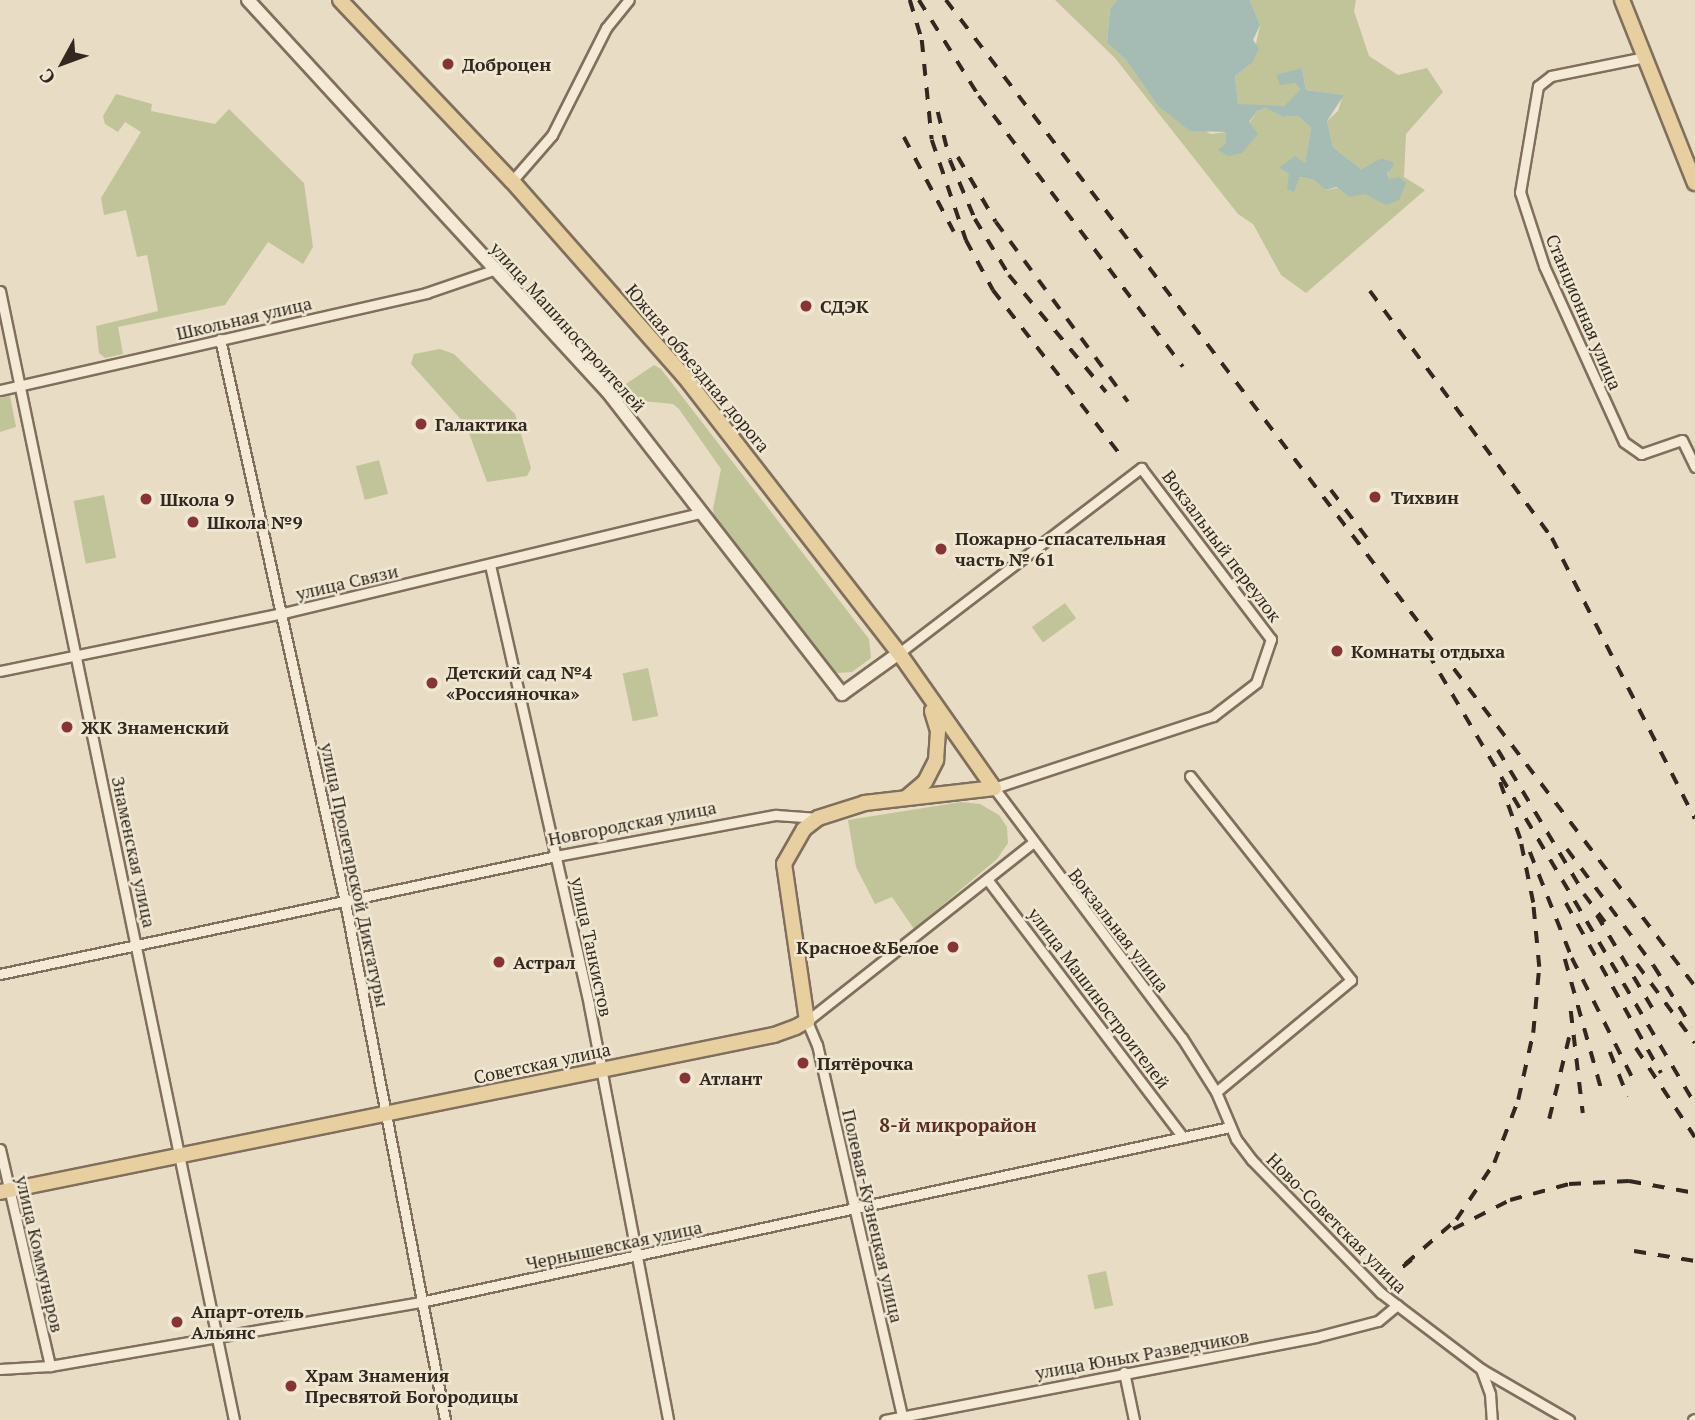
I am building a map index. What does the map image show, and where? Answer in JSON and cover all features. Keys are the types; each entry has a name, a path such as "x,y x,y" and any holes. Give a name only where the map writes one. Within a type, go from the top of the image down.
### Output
{"main road":[{"name":"Южная объездная дорога","path":"340,0 512,181 684,376 899,653 928,699 994,788"},
{"path":"1622,0 1695,183"},
{"path":"907,797 925,782 936,760 937,731 928,699"},
{"name":"Новгородская улица","path":"818,818 907,797 994,788"},
{"path":"807,1021 784,864 793,842 818,818"},
{"name":"Советская улица","path":"4,1191 774,1035 807,1021"}],"street":[{"name":"улица Машиностроителей","path":"248,0 493,270 608,392 842,694"},
{"path":"512,181 552,135 606,28 629,0"},
{"name":"Станционная улица","path":"1645,57 1551,76 1538,86 1520,192 1544,266 1624,442 1641,454 1682,440 1695,467"},
{"name":"Школьная улица","path":"0,390 426,293 493,270"},
{"name":"Знаменская улица","path":"0,291 138,944 215,1338 234,1420"},
{"name":"улица Пролетарской Диктатуры","path":"220,340 283,613 345,902 389,1114 445,1420"},
{"name":"Вокзальный переулок","path":"842,694 1141,468 1271,639 1256,683"},
{"name":"улица Связи","path":"0,671 283,613 700,513"},
{"name":"улица Танкистов","path":"490,565 602,1070 635,1258 668,1420"},
{"name":"Новгородская улица","path":"994,788 1213,716 1256,683"},
{"path":"1190,776 1351,980 1216,1092"},
{"name":"Вокзальная улица","path":"994,788 1182,1038 1216,1092"},
{"name":"Новгородская улица","path":"0,974 556,856 776,815 818,818"},
{"name":"Советская улица","path":"807,1021 1032,842"},
{"name":"улица Машиностроителей","path":"987,879 1183,1137"},
{"name":"Полевая-Кузнецкая улица","path":"807,1021 817,1045 902,1418"},
{"name":"Ново-Советская улица","path":"1216,1092 1230,1127 1284,1195 1397,1305 1481,1370 1569,1420"},
{"name":"Чернышевская улица","path":"0,1369 50,1366 425,1301 635,1258 855,1207 1230,1127"},
{"name":"улица Коммунаров","path":"0,1149 4,1191 50,1366"},
{"name":"улица Юных Разведчиков","path":"886,1420 1366,1326 1397,1305"},
{"path":"1481,1370 1490,1394 1492,1420"},
{"path":"1124,1372 1134,1420"}],"green space":[{"path":"1055,0 1117,0 1110,8 1107,43 1126,60 1157,105 1211,134 1226,132 1228,156 1257,111 1265,108 1283,117 1298,116 1311,128 1305,164 1280,168 1289,174 1294,191 1300,177 1314,180 1325,190 1390,179 1381,158 1361,169 1333,147 1327,121 1338,111 1343,95 1306,90 1302,68 1297,83 1300,91 1284,107 1238,105 1235,76 1252,63 1260,25 1250,0 1356,0 1354,11 1369,56 1398,75 1427,68 1443,92 1406,134 1404,177 1425,190 1306,293 1281,275 1253,224 1238,214 1115,58"},
{"path":"116,94 152,104 151,111 215,124 229,109 304,183 313,247 303,264 268,242 225,305 118,327 123,354 105,358 99,353 96,326 158,311 147,255 137,257 126,210 104,215 101,198 141,132 125,122 118,132 105,124 103,116"},
{"path":"440,349 454,354 515,414 531,468 527,476 487,482 466,425 411,364 414,354"},
{"path":"654,365 661,369 869,639 871,658 852,672 838,673 830,668 715,522 713,509 721,469 679,409 673,404 622,399 623,386"},
{"path":"10,396 16,427 0,432 0,398"},
{"path":"379,460 388,494 365,500 356,466"},
{"path":"104,495 116,558 86,564 74,501"},
{"path":"1065,603 1076,618 1043,642 1032,627"},
{"path":"648,668 658,716 633,721 623,673"},
{"path":"961,802 980,804 999,815 1007,827 1008,843 997,859 914,929 892,897 875,904 856,867 848,820"},
{"path":"1106,1271 1113,1305 1095,1309 1087,1275"}],"water":[{"path":"1117,0 1250,0 1260,25 1253,40 1259,48 1252,63 1235,76 1238,104 1284,106 1300,90 1296,83 1280,85 1276,75 1302,68 1306,90 1344,95 1327,121 1333,147 1361,169 1381,158 1392,162 1394,165 1387,173 1390,179 1399,177 1406,183 1399,200 1386,205 1365,194 1349,197 1337,187 1325,190 1314,180 1300,177 1294,192 1287,189 1289,174 1279,168 1295,156 1305,163 1311,128 1298,116 1283,117 1265,108 1257,111 1249,122 1258,134 1242,153 1228,156 1218,150 1226,143 1226,132 1190,131 1157,105 1126,60 1107,43 1110,8"}],"railway":[{"path":"910,0 922,40 932,140 966,240 993,290 1119,453"},
{"path":"919,0 979,96 1183,367"},
{"path":"946,0 1695,986"},
{"path":"938,112 950,160 975,219 1009,275 1106,392"},
{"path":"904,137 954,232"},
{"path":"958,157 996,222 1128,402"},
{"path":"1370,291 1552,538 1695,819"},
{"path":"1331,490 1373,546"},
{"path":"1428,653 1695,1104"},
{"path":"1498,750 1579,885"},
{"path":"1405,1264 1456,1220 1494,1163 1518,1100 1533,1033 1539,967 1533,903 1520,839 1499,780"},
{"path":"1567,849 1654,966 1692,1027"},
{"path":"1530,852 1572,958 1634,1081"},
{"path":"1584,894 1605,922"},
{"path":"1566,903 1661,1073"},
{"path":"1597,915 1656,1014"},
{"path":"1565,959 1601,1088"},
{"path":"1637,964 1695,1043"},
{"path":"1571,1011 1583,1113"},
{"path":"1549,1119 1569,1037"},
{"path":"1636,1048 1695,1137"},
{"path":"1610,1052 1628,1097"},
{"path":"1453,1229 1510,1200 1569,1184 1629,1181 1695,1193"},
{"path":"1634,1251 1695,1261"},
{"path":"1384,1282 1411,1260"}],"place":[{"name":"Доброцен","path":"448,64"},
{"name":"СДЭК","path":"806,306"},
{"name":"Галактика","path":"421,424"},
{"name":"Тихвин","path":"1375,497"},
{"name":"Школа 9","path":"146,499"},
{"name":"Школа №9","path":"193,522"},
{"name":"Пожарно-спасательная часть № 61","path":"941,549"},
{"name":"Комнаты отдыха","path":"1337,651"},
{"name":"Детский сад №4 «Россияночка»","path":"432,683"},
{"name":"ЖК Знаменский","path":"67,727"},
{"name":"Красное&Белое","path":"953,947"},
{"name":"Астрал","path":"499,962"},
{"name":"Пятёрочка","path":"803,1063"},
{"name":"Атлант","path":"685,1078"},
{"name":"Апарт-отель Альянс","path":"177,1322"},
{"name":"Храм Знамения Пресвятой Богородицы","path":"291,1386"}],"district":[{"name":"8-й микрорайон","path":"958,1125"}]}
